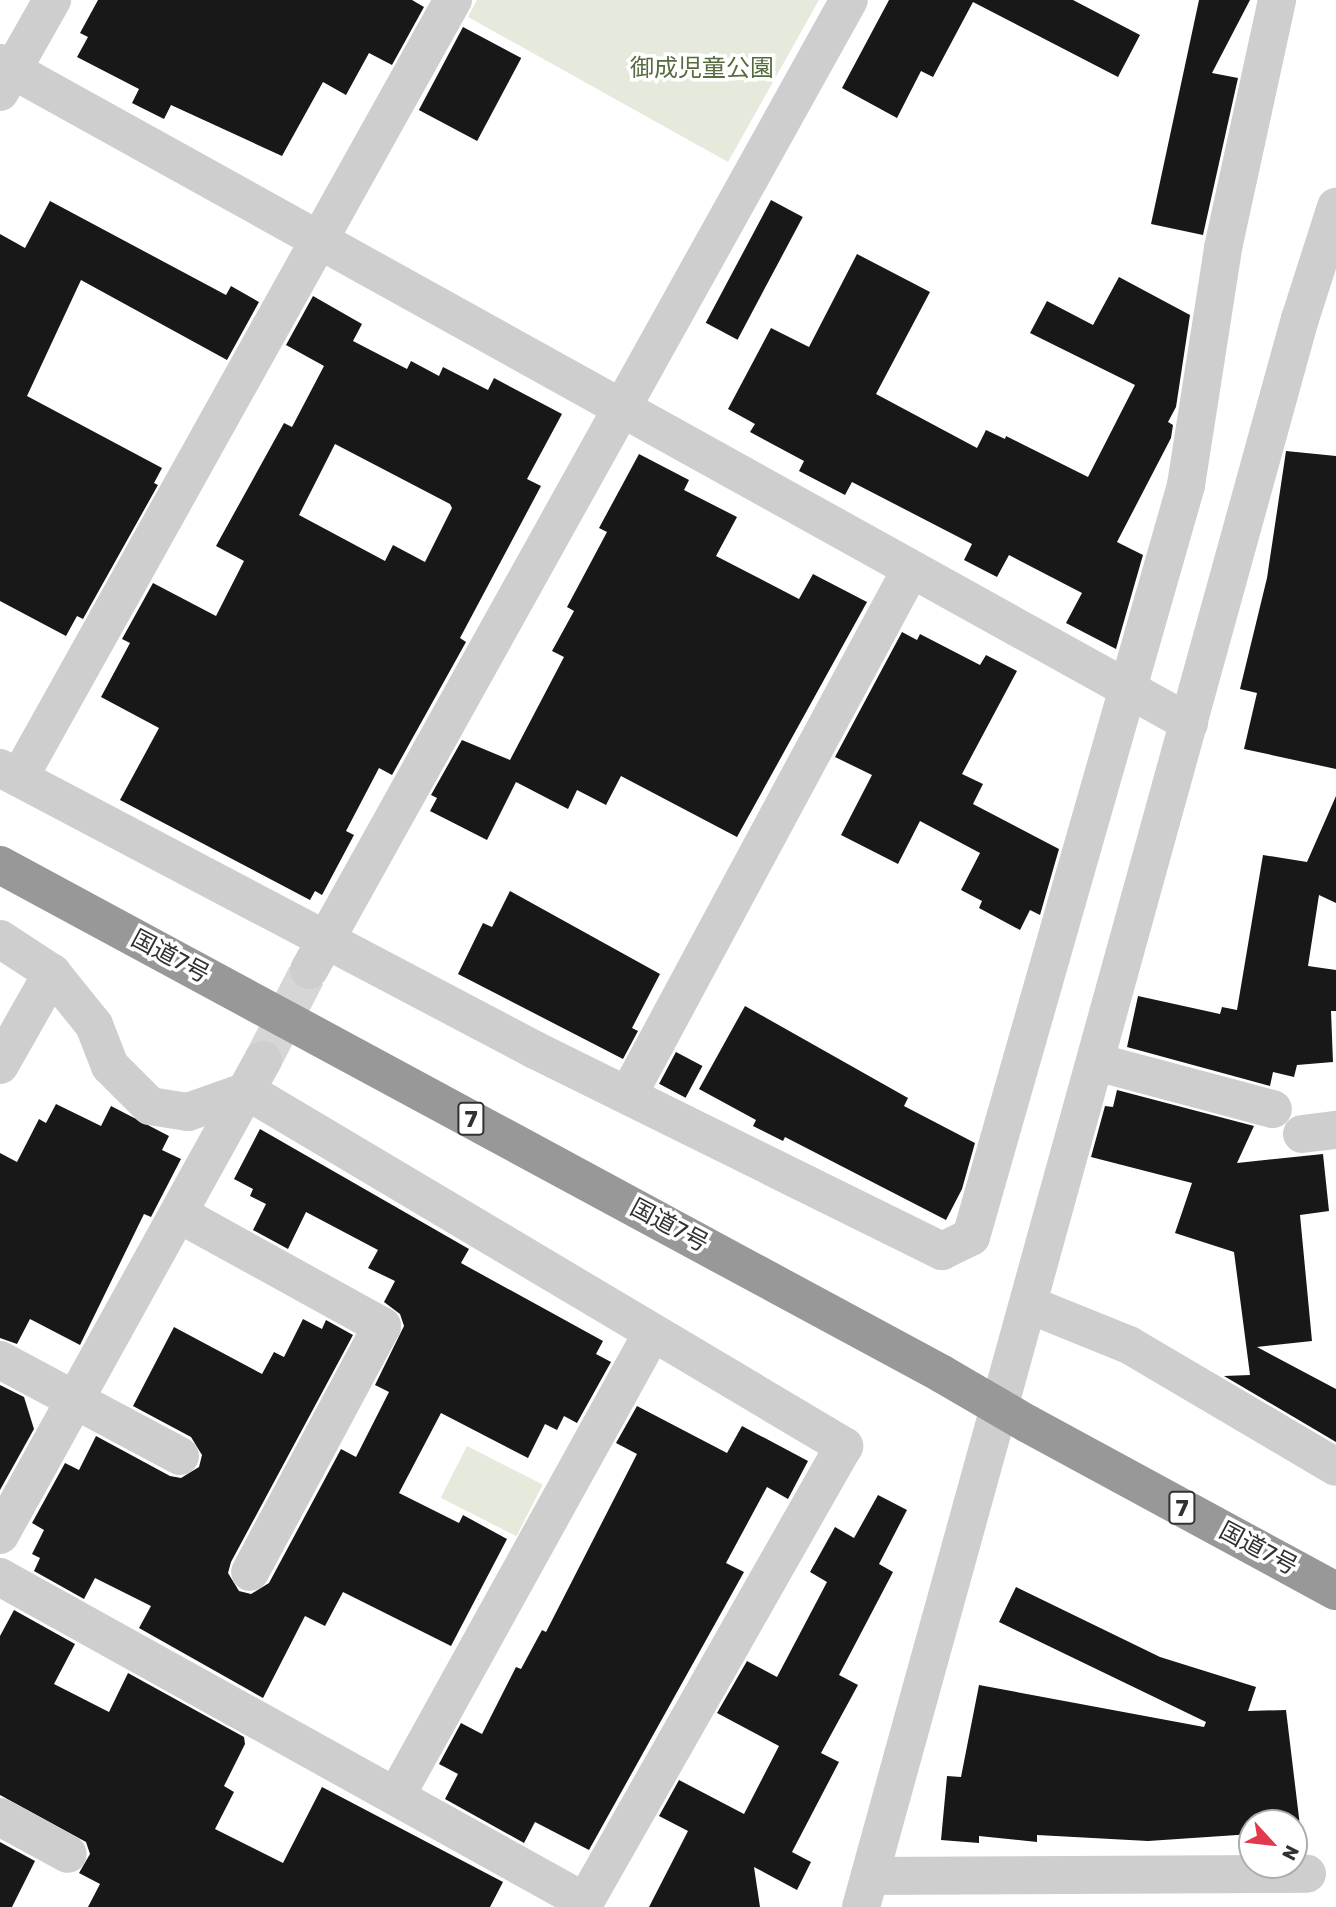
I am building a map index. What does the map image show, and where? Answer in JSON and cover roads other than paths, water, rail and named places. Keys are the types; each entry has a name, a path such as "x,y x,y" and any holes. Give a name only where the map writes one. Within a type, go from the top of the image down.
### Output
{"highway":[{"name":"国道7号","path":"0,865 942,1374 1028,1424 1336,1591"}],"street":[{"path":"52,0 4,75 321,240 621,410 1189,723"},
{"path":"453,0 321,240 9,773 319,955 628,1095 942,1251 971,1237 1186,485 1223,248 1277,0"},
{"path":"319,955 849,0"},
{"path":"1238,1877 866,1891 1030,1305 1300,319 1336,207"},
{"path":"628,1095 911,569"},
{"path":"0,939 52,973 94,1025 110,1066 150,1106 188,1112 255,1076"},
{"path":"0,1065 52,973"},
{"path":"1096,1062 1273,1109"},
{"path":"0,1535 72,1401 255,1076"},
{"path":"0,1577 396,1796 583,1904 844,1446 651,1335 255,1076"},
{"path":"179,1214 383,1326 250,1572"},
{"path":"1030,1305 1129,1345 1336,1467"},
{"path":"396,1796 651,1335"},
{"path":"0,1360 72,1401 180,1456"},
{"path":"0,1817 68,1854"}],"tunnel":[{"path":"263,1060 309,970"}],"park label":[{"name":"御成児童公園","path":"702,69"}]}
